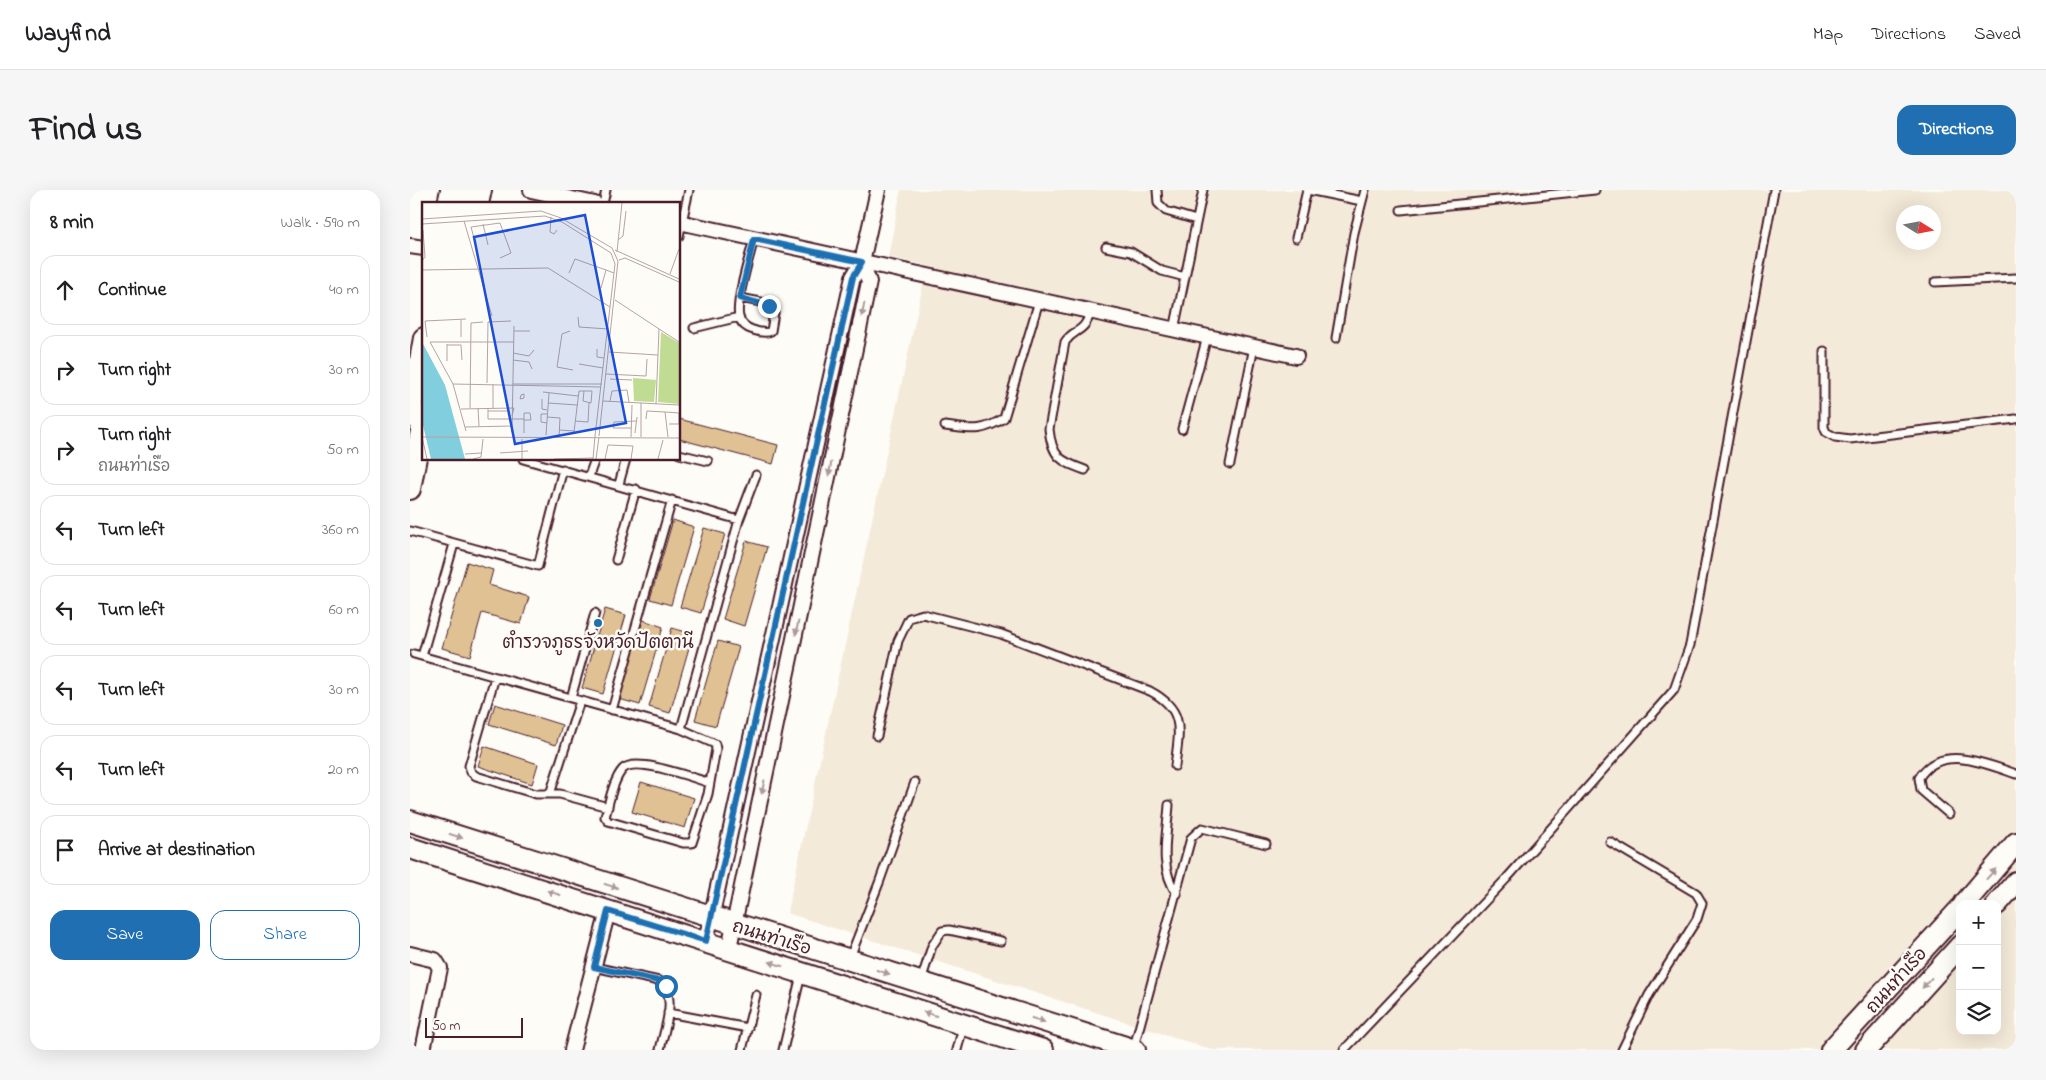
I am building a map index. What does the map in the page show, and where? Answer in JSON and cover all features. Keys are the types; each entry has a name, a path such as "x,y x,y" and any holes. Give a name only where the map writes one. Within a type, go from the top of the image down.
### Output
{"street":[{"path":"531,190 548,192 587,202"},
{"path":"706,941 853,277 862,262 878,190"},
{"path":"680,227 754,239 1296,356"},
{"path":"729,948 869,282 862,262"},
{"path":"410,417 422,349"},
{"path":"410,489 422,426"},
{"path":"410,506 425,460"},
{"name":"ถนนท่าเรือ","path":"410,821 1134,1050"},
{"path":"1967,900 2016,843"},
{"name":"ถนนท่าเรือ","path":"410,848 729,948 1043,1050"},
{"path":"2000,900 2016,882"},
{"path":"572,1050 608,911"},
{"name":"ถนนท่าเรือ","path":"1832,1050 1956,912"},
{"name":"ถนนท่าเรือ","path":"1866,1050 1956,950"},
{"path":"410,954 435,960 440,968 423,1050"}],"lane":[{"path":"680,227 689,190"},
{"path":"1157,190 1158,203 1166,211 1196,220"},
{"path":"1174,330 1203,190"},
{"path":"1296,238 1307,190 1362,201"},
{"path":"1336,338 1354,233 1365,190"},
{"path":"1401,210 1595,190"},
{"path":"1344,1050 1506,878 1674,690 1690,645 1774,190"},
{"path":"740,298 769,306 774,313 775,319 772,331 766,333 747,328 739,317 740,298 754,239"},
{"path":"1106,247 1131,252 1162,271 1185,276"},
{"path":"1934,282 2016,278"},
{"path":"945,426 980,430 989,428 1004,418 1039,301"},
{"path":"1085,470 1062,460 1055,454 1050,441 1049,429 1065,342 1084,327 1091,312"},
{"path":"694,328 739,317"},
{"path":"1182,429 1206,337"},
{"path":"1230,464 1254,347"},
{"path":"1824,351 1824,427 1826,432 1835,437 1850,439 2016,420"},
{"path":"680,454 708,461"},
{"path":"527,460 619,484 739,520"},
{"path":"589,476 595,460"},
{"path":"619,484 626,460"},
{"path":"410,531 531,566 539,566 563,469"},
{"path":"681,729 739,520 756,475"},
{"path":"616,560 636,489"},
{"path":"612,710 672,500"},
{"path":"422,656 454,544"},
{"path":"571,698 595,613"},
{"path":"877,736 898,641 909,618 923,614 1001,634 1150,691 1165,699 1177,717 1179,726 1175,766"},
{"path":"414,654 681,729 715,744 710,783 692,843 683,843 608,821 605,817 619,775 624,768 631,765 654,767 710,783"},
{"path":"495,677 469,766 471,772 476,776 536,794 576,797 608,807"},
{"path":"550,794 580,701"},
{"path":"1949,814 1921,790 1919,778 1930,767 1940,761 1960,758 2016,774"},
{"path":"848,961 880,883 915,782"},
{"path":"1169,805 1164,862 1166,874 1177,894"},
{"path":"1134,1050 1192,838 1202,828 1266,844"},
{"path":"1610,842 1691,889 1702,903 1697,919 1649,995 1622,1050"},
{"path":"920,983 932,946 942,931 949,930 1001,941"},
{"path":"594,967 659,981 668,991 670,1001 660,1050"},
{"path":"783,1050 802,972"},
{"path":"742,1050 756,995"},
{"path":"668,1013 748,1028"},
{"path":"957,1050 964,1024"}],"shaded area":[{"path":"901,190 2016,190 2016,1050 1213,1050 787,913 927,266 888,257"}],"building":[{"path":"680,419 778,445 773,464 680,439"},
{"path":"673,520 694,527 671,605 650,599"},
{"path":"704,528 725,534 701,613 680,607"},
{"path":"746,541 767,547 744,626 723,619"},
{"path":"467,562 493,570 489,585 529,597 521,624 482,613 470,656 442,648"},
{"path":"605,609 626,615 603,694 582,688"},
{"path":"643,620 663,627 640,705 619,699"},
{"path":"672,628 693,634 670,713 649,707"},
{"path":"718,641 739,647 716,726 695,720"},
{"path":"495,704 562,725 556,745 489,724"},
{"path":"484,746 538,764 532,784 478,766"},
{"path":"641,782 694,798 685,828 632,812"}],"place":[{"name":"ตำรวจภูธรจังหวัดปัตตานี","path":"598,623"}],"route":[{"path":"666,986 659,981 594,967 608,911 706,941 853,277 862,262 754,239 740,298 761,302 769,306"}]}
